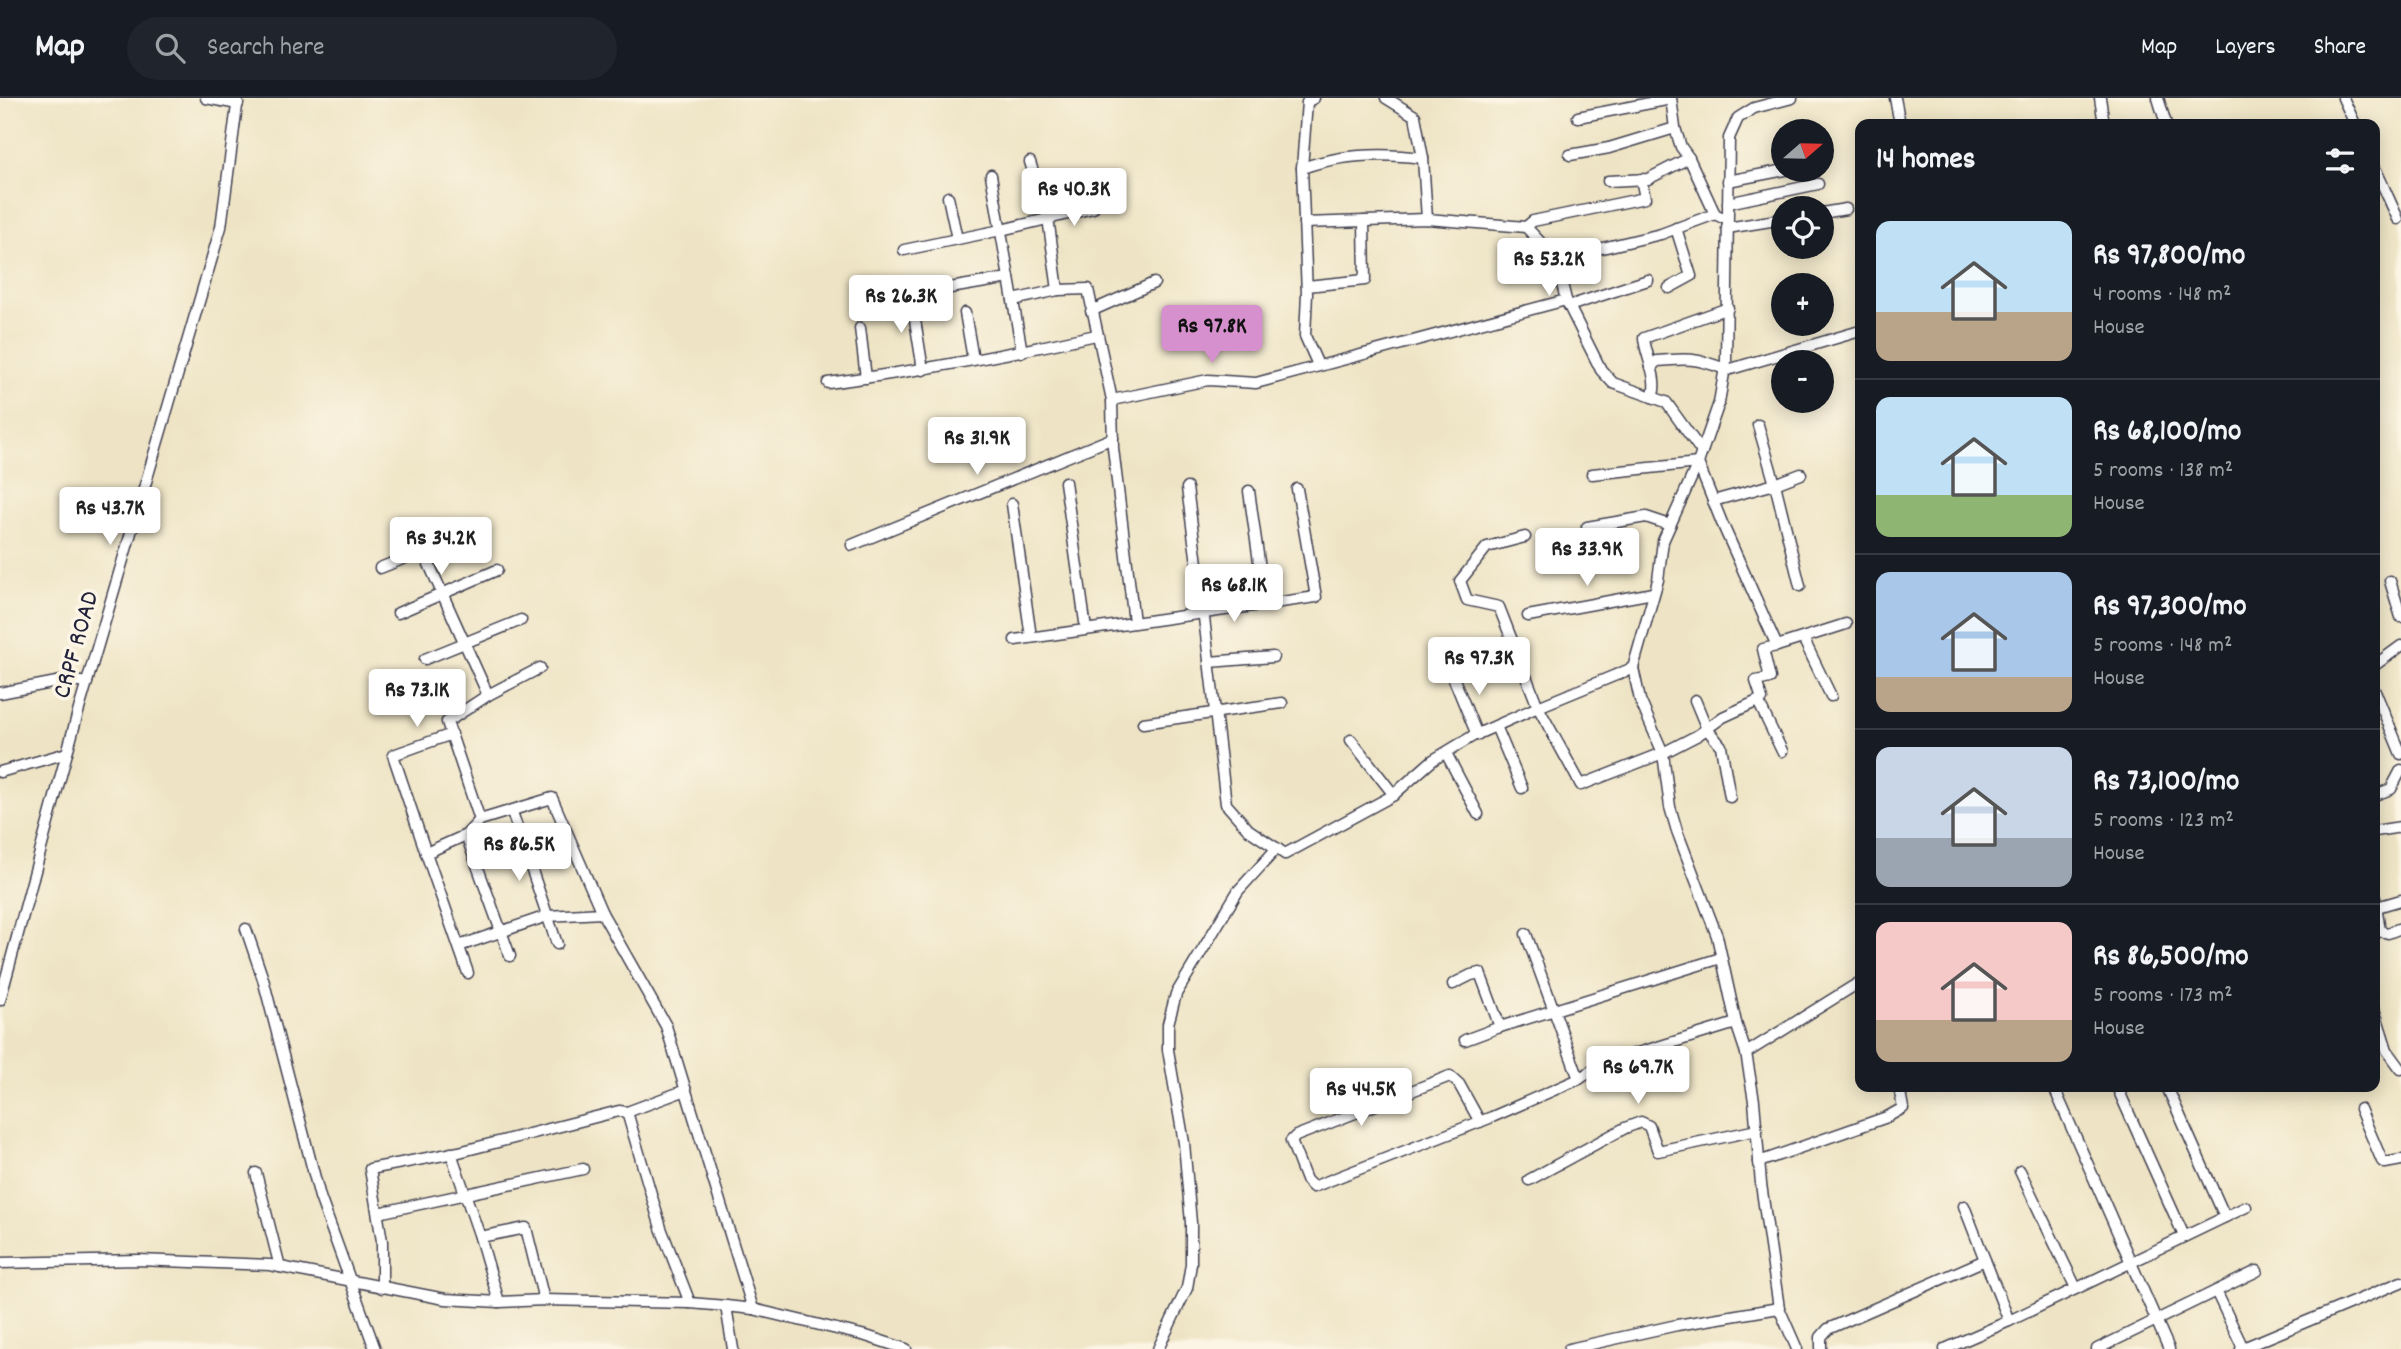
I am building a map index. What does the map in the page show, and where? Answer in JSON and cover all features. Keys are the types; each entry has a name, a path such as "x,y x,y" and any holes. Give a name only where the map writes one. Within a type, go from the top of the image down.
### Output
{"street":[{"path":"206,98 238,101"},
{"path":"1314,98 1307,102 1302,167 1307,286 1305,336 1318,365"},
{"path":"1386,98 1415,116 1423,158 1427,219"},
{"path":"1792,98 1754,108 1738,118 1729,138 1728,308 1719,403 1700,457 1663,541 1658,580 1633,668 1640,700 1663,752 1674,819 1717,936 1736,1023 1746,1053 1779,1308 1797,1349"},
{"path":"1895,98 1899,119"},
{"path":"2100,98 2103,119"},
{"path":"2158,98 2164,119"},
{"path":"2343,98 2353,119"},
{"path":"1578,117 1671,99 1681,147 1689,158 1715,214 1727,223 1771,220"},
{"name":"CRPF ROAD","path":"0,1000 87,682 221,227 238,101"},
{"path":"1570,155 1609,148 1675,128"},
{"path":"1302,167 1319,161 1389,153 1423,158"},
{"path":"1608,181 1647,179 1689,158"},
{"path":"1030,162 1048,218 1058,290"},
{"path":"1728,181 1771,173"},
{"path":"991,175 1021,352"},
{"path":"1526,227 1533,221 1645,198 1640,179"},
{"path":"2380,179 2398,219"},
{"path":"1728,203 1818,184"},
{"path":"948,197 957,239"},
{"path":"904,250 1093,208"},
{"path":"1834,211 1846,209"},
{"path":"1556,259 1676,228 1715,214"},
{"path":"1304,223 1427,219 1526,227 1556,259 1567,303 1601,370 1614,383 1666,402 1700,457 1713,501 1776,646"},
{"path":"1307,286 1364,280 1364,221"},
{"path":"1669,288 1691,276 1676,228"},
{"path":"868,302 1009,278"},
{"path":"1112,400 1208,380 1256,383 1648,280"},
{"path":"1091,311 1154,283"},
{"path":"1013,300 1058,290 1088,289 1112,400 1113,438 1134,622"},
{"path":"911,295 923,370"},
{"path":"1652,397 1654,392 1651,368 1644,338 1728,308"},
{"path":"965,313 973,359"},
{"path":"860,328 866,378"},
{"path":"1813,350 1855,333"},
{"path":"828,383 923,370 1096,335"},
{"path":"1651,368 1657,361 1699,359 1724,370 1771,362"},
{"path":"1758,425 1800,586"},
{"path":"852,545 1113,438"},
{"path":"1592,474 1700,457"},
{"path":"1713,501 1801,474"},
{"path":"1065,482 1086,629"},
{"path":"1187,488 1226,804 1249,830 1285,854 1394,795 1433,760 1477,735 1633,668"},
{"path":"1015,640 1316,597 1297,489"},
{"path":"1249,491 1265,604"},
{"path":"1012,504 1031,637"},
{"path":"1587,527 1646,517 1670,525"},
{"path":"380,568 480,528"},
{"path":"415,533 488,695"},
{"path":"1525,537 1488,547 1460,581 1467,600 1499,607 1538,707 1581,785 1663,752 1723,717 1762,699 1756,681 1770,678 1763,649 1846,624"},
{"path":"398,613 496,570"},
{"path":"2390,581 2401,617"},
{"path":"1528,616 1653,593"},
{"path":"425,659 521,620"},
{"path":"1803,638 1831,696"},
{"path":"1481,653 1512,641"},
{"path":"2380,661 2401,646"},
{"path":"1209,662 1273,657"},
{"path":"480,820 447,722 488,695 540,668"},
{"path":"1451,672 1477,735"},
{"path":"0,693 67,680 87,682"},
{"path":"1695,701 1706,729 1721,746 1730,797"},
{"path":"1758,701 1782,751"},
{"path":"1143,723 1282,703"},
{"path":"2380,703 2401,754"},
{"path":"1496,726 1522,788"},
{"path":"452,734 394,755 468,972"},
{"path":"1351,740 1394,795"},
{"path":"0,772 67,753"},
{"path":"1446,753 1478,814"},
{"path":"2380,793 2391,789 2401,770"},
{"path":"426,853 466,835 480,820 552,798 602,913 666,1026 753,1309"},
{"path":"512,812 557,944"},
{"path":"2380,830 2401,827"},
{"path":"466,835 510,956"},
{"path":"1158,1349 1187,1288 1191,1264 1191,1223 1184,1143 1168,1050 1168,1024 1176,994 1238,891 1277,848"},
{"path":"2380,903 2401,900"},
{"path":"459,946 505,933 547,916 602,913"},
{"path":"2380,933 2401,928"},
{"path":"246,929 263,979 320,1197 375,1349"},
{"path":"1526,934 1579,1079"},
{"path":"1465,1041 1500,1027 1721,958"},
{"path":"1453,984 1480,973 1500,1027"},
{"path":"1746,1053 1855,985"},
{"path":"1480,1122 1459,1084 1450,1076 1296,1136 1291,1141 1306,1180 1314,1187 1480,1122 1579,1079 1602,1064 1736,1023"},
{"path":"2380,1028 2387,1050 2401,1069"},
{"path":"383,1288 383,1255 370,1170 451,1153 619,1111 627,1112 686,1090"},
{"path":"1759,1162 1887,1117 1903,1108 1900,1092"},
{"path":"2056,1092 2169,1349"},
{"path":"2120,1092 2184,1236"},
{"path":"2169,1092 2225,1217"},
{"path":"2360,1109 2382,1161 2385,1163 2401,1160"},
{"path":"627,1112 661,1228 690,1303"},
{"path":"1529,1180 1641,1122 1649,1126 1658,1150 1757,1130"},
{"path":"451,1153 499,1302"},
{"path":"378,1213 583,1169"},
{"path":"2020,1171 2076,1288"},
{"path":"256,1173 281,1267"},
{"path":"1964,1206 2009,1321"},
{"path":"1945,1349 2246,1207"},
{"path":"480,1237 526,1228 544,1300"},
{"path":"0,1263 138,1260 281,1267 445,1299 499,1302 544,1300 690,1303 726,1306 753,1309 866,1336 902,1349"},
{"path":"1819,1348 1821,1337 1828,1329 1985,1260"},
{"path":"2097,1349 2257,1271"},
{"path":"2216,1291 2242,1349 2401,1282"},
{"path":"726,1306 733,1349"},
{"path":"1569,1349 1677,1325 1779,1308"}]}
